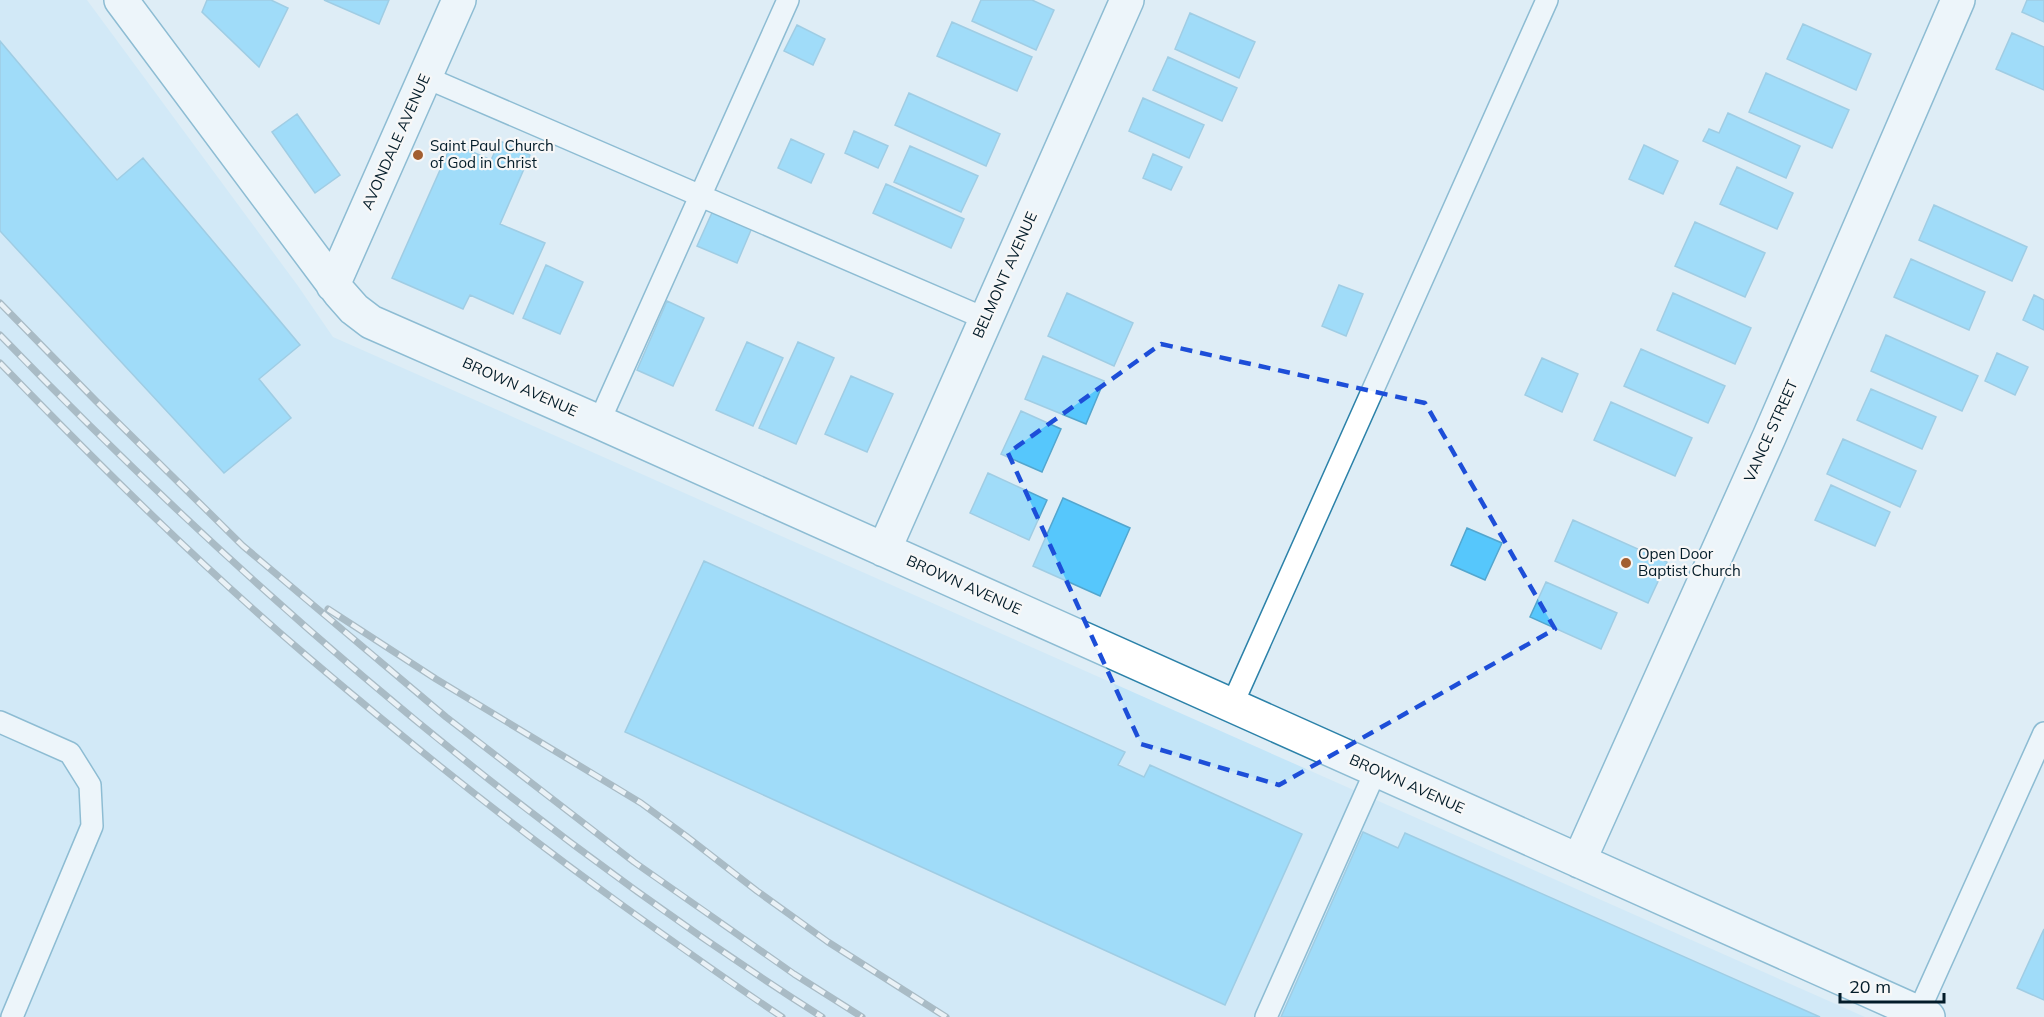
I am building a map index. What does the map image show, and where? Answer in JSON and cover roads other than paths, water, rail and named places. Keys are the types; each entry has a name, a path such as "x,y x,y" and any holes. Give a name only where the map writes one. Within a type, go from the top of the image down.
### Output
{"street":[{"name":"AVONDALE AVENUE","path":"333,285 459,0"},
{"name":"BELMONT AVENUE","path":"884,549 1127,0"},
{"name":"VANCE STREET","path":"1579,861 1770,435 1958,0"},
{"name":"BROWN AVENUE","path":"127,3 333,285 354,309 371,322 884,549 1923,1015"}],"lane":[{"path":"599,422 788,0"},
{"path":"1232,705 1547,0"},
{"path":"425,77 986,319"},
{"path":"0,722 70,753 90,785 92,826 12,1017"},
{"path":"1923,1015 2044,733"},
{"path":"1266,1017 1376,770"}],"railway":[{"path":"0,303 243,546 446,717 634,862 794,974 862,1017"},
{"path":"0,335 191,523 391,700 601,865 710,943 822,1017"},
{"path":"0,363 112,477 189,550 346,689 542,846 782,1017"},
{"path":"328,609 436,679 641,803 828,942 946,1017"}],"place":[{"name":"Saint Paul Church of God in Christ","path":"418,155"},
{"name":"Open Door Baptist Church","path":"1626,563"}]}
